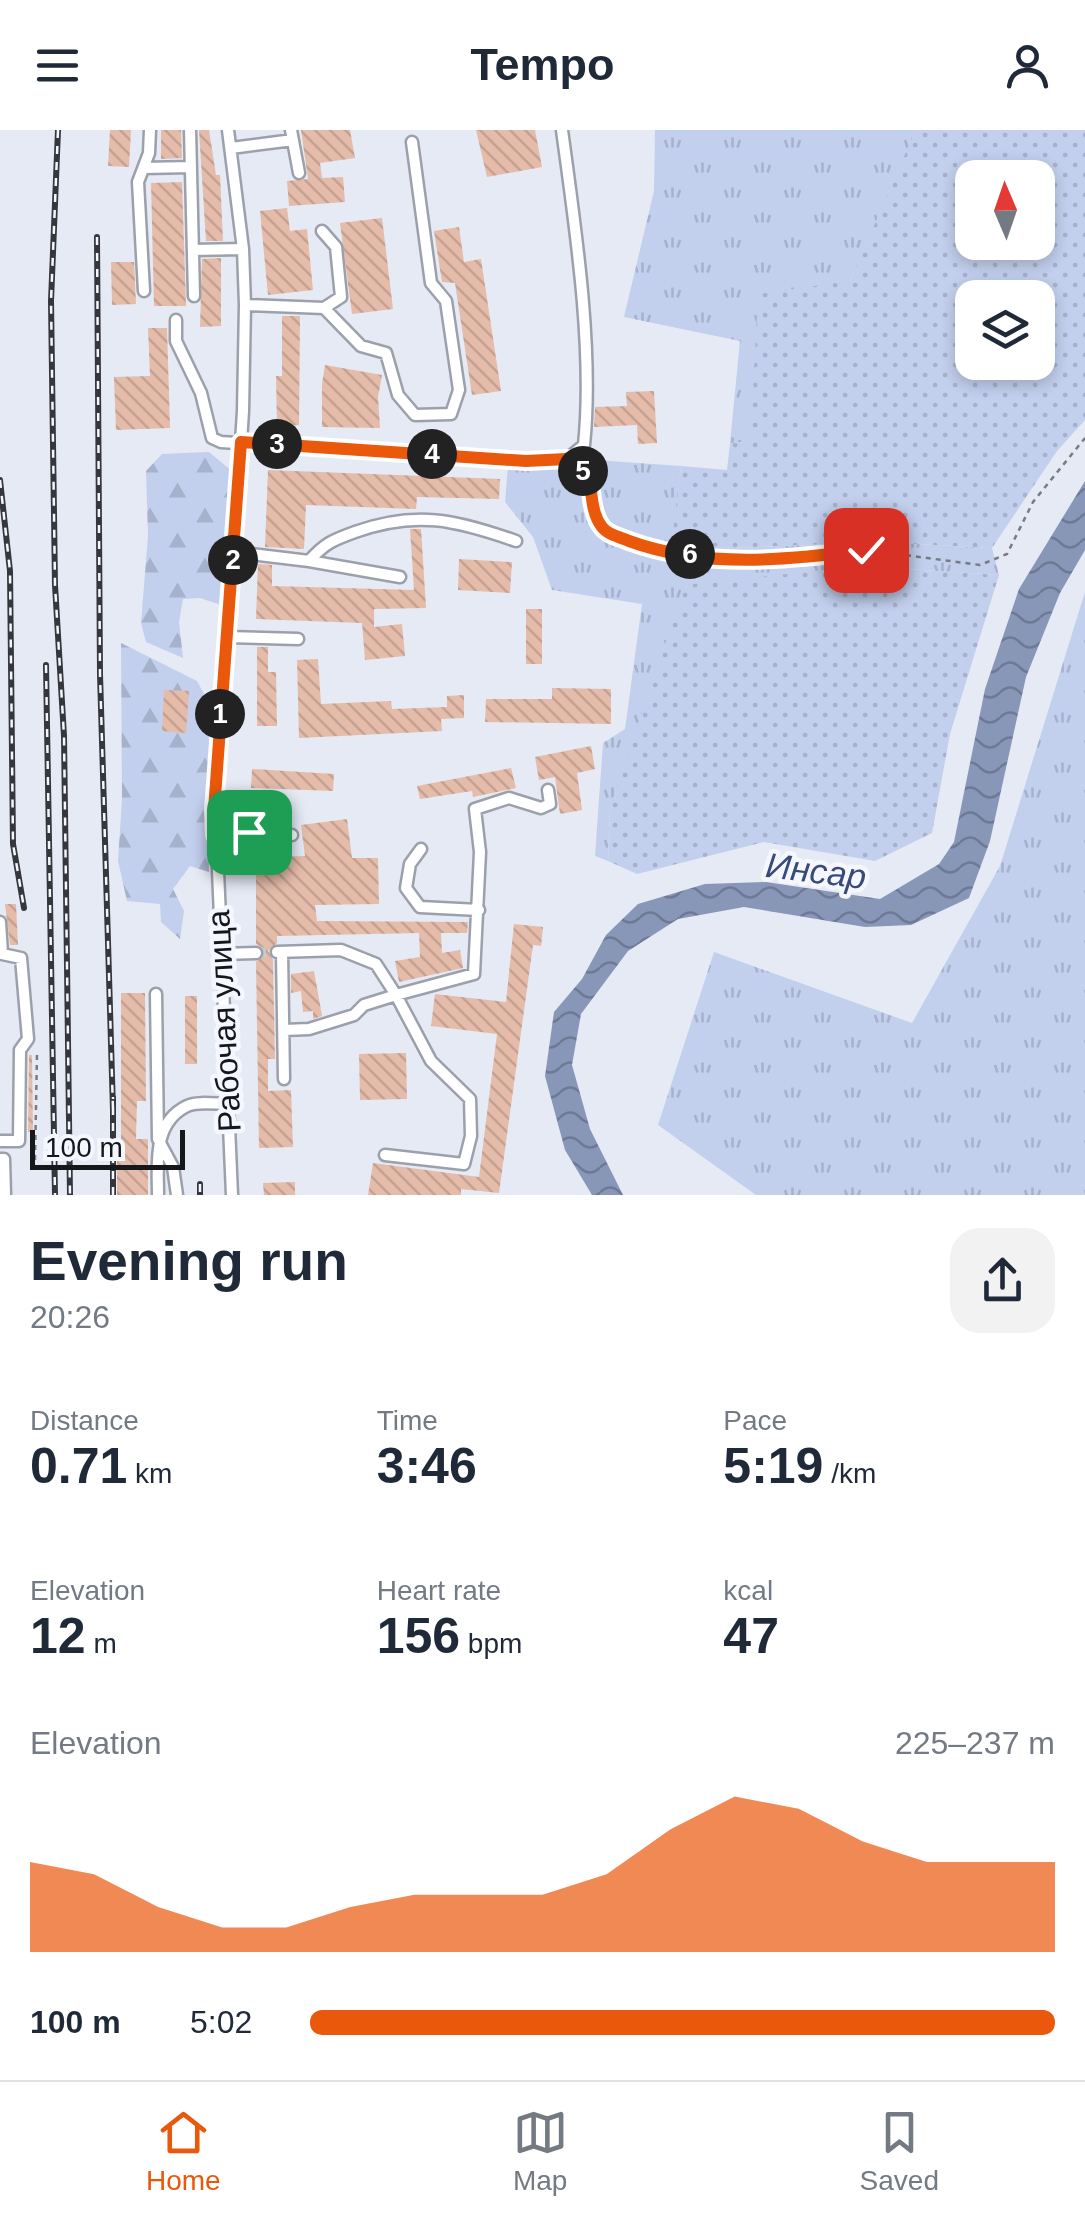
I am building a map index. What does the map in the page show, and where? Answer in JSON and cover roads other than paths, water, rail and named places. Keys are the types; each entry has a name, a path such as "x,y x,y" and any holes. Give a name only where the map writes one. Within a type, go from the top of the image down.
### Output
{"street":[{"path":"144,290 138,182 149,153 150,130"},
{"path":"190,130 194,296"},
{"name":"Рабочая улица","path":"228,130 243,249 245,305 234,552 214,778 232,1195"},
{"path":"176,320 176,341 201,393 212,438 221,442 526,461 567,459 584,445 587,417 582,312 562,130"},
{"path":"231,148 292,135 298,173"},
{"path":"324,308 361,346 386,352 398,395 415,415 452,414 459,390 446,301 430,283 412,142"},
{"path":"144,168 191,167"},
{"path":"245,305 324,308 342,297 336,247 322,231"},
{"path":"193,250 243,249"},
{"path":"309,560 325,543 382,522 420,517 482,528 516,540"},
{"path":"234,552 309,560 400,577"},
{"path":"226,636 298,638"},
{"path":"284,1030 309,1029 354,1015 364,1005 474,974 480,852 474,809 510,798 541,808 550,804 548,790"},
{"path":"215,835 292,835"},
{"path":"421,849 410,864 406,888 420,908 479,910"},
{"path":"0,922 2,954 21,958 28,1039 20,1050 19,1141 0,1142"},
{"path":"284,1078 279,952 341,950 376,964 431,1061 470,1099 472,1136 464,1164 385,1155"},
{"path":"220,954 256,952"},
{"path":"156,994 158,1195"},
{"path":"158,1139 174,1116 189,1104 228,1104"},
{"path":"158,1139 173,1167 178,1195"},
{"path":"0,1159 4,1159 5,1195"}],"water":[{"path":"1085,481 1085,550 1060,593 1026,677 990,841 969,898 911,925 865,927 744,907 678,919 628,951 581,1014 572,1065 590,1129 623,1195 592,1195 565,1150 545,1076 554,1012 582,979 606,935 638,904 705,884 766,882 880,899 939,864 954,842 985,689 1019,589"}],"tunnel":[{"path":"256,953 277,952"}],"railway":[{"path":"58,130 51,301 55,585 64,736 70,1195"},
{"path":"97,237 100,674 113,1110"},
{"path":"0,480 10,571 13,844 24,908"},
{"path":"46,665 55,1195"},
{"path":"113,1097 113,1195"},
{"path":"200,1184 200,1195"}],"water label":[{"name":"Инсар","path":"816,871"}]}
